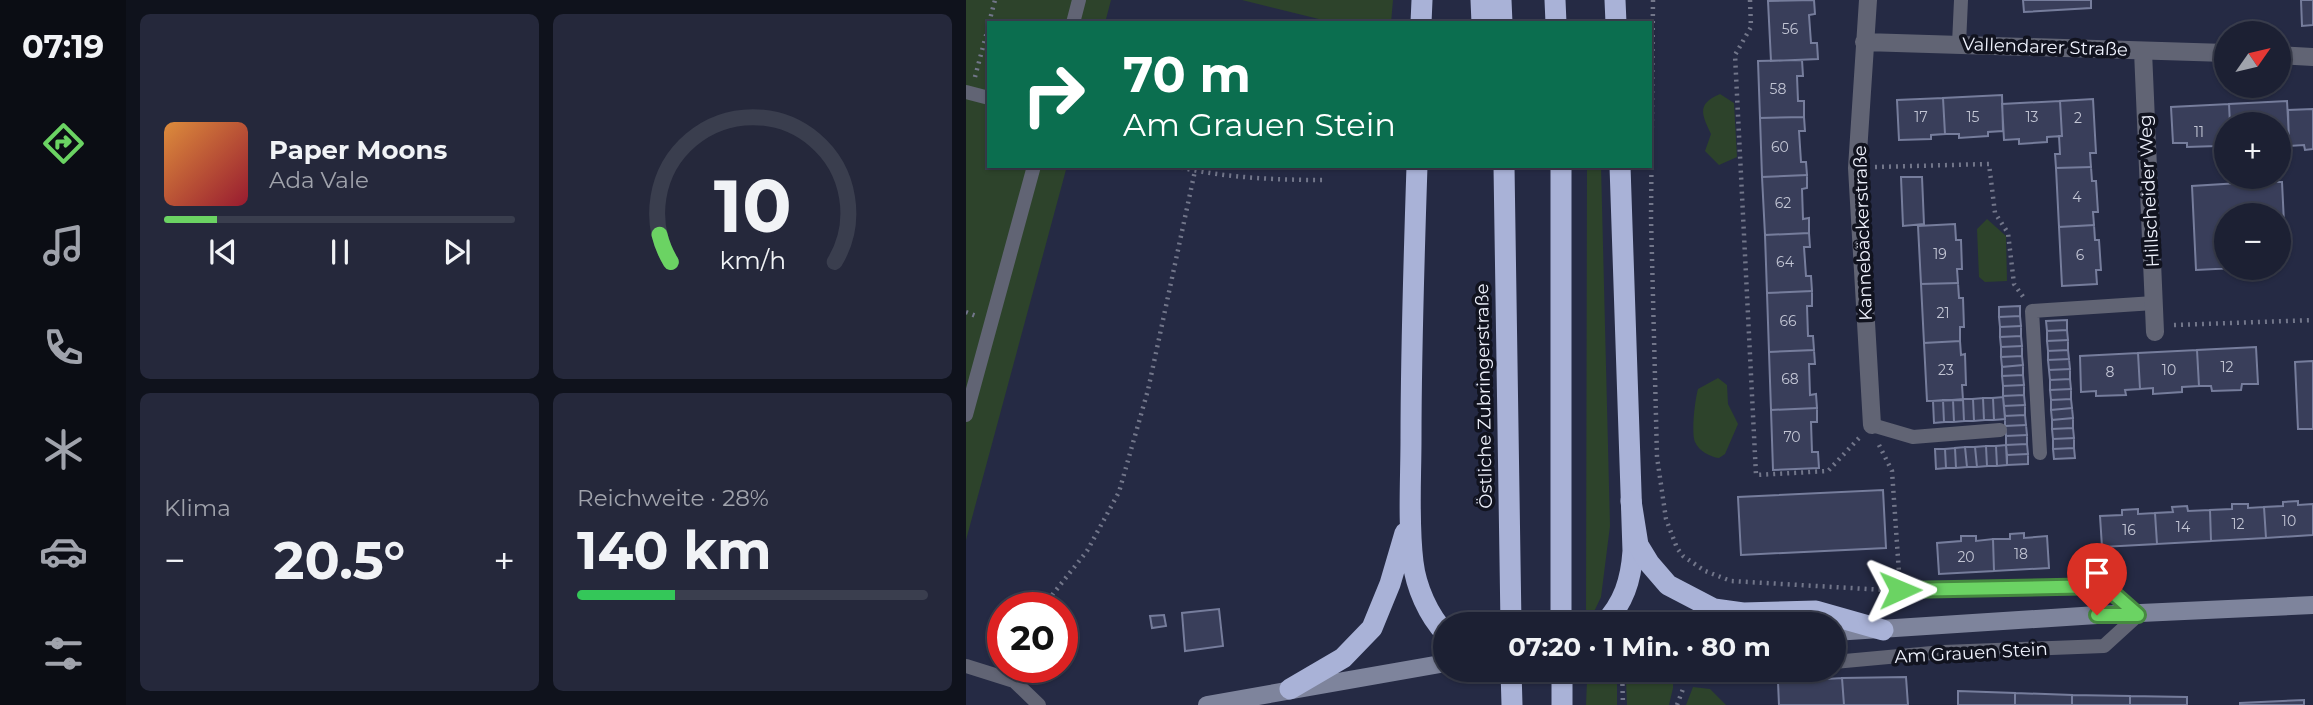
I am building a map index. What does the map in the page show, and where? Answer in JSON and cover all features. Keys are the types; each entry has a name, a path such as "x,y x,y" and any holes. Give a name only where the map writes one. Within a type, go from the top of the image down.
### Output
{"highway":[{"path":"1421,21 1422,0"},
{"path":"1481,0 1482,21"},
{"path":"1502,0 1502,21"},
{"path":"1555,0 1556,21"},
{"path":"1563,0 1563,21"},
{"path":"1615,0 1616,21"},
{"path":"1417,168 1411,371 1413,564 1433,619"},
{"path":"1492,168 1505,264"},
{"name":"Östliche Zubringerstraße","path":"1504,168 1511,612"},
{"path":"1561,168 1562,612"},
{"path":"1614,612 1620,604 1631,576 1633,551 1620,168"},
{"path":"1631,501 1638,545 1649,564 1668,585 1714,609 1743,613 1816,611 1883,630"},
{"path":"1290,689 1343,658 1373,628 1393,575 1411,507"},
{"path":"1511,682 1512,705"},
{"path":"1562,682 1562,705"}],"street":[{"name":"Kannebäckerstraße","path":"1868,0 1857,168 1872,425"},
{"name":"Vallendarer Straße","path":"1864,41 2214,53"},
{"name":"Hillscheider Weg","path":"2143,51 2155,329"},
{"path":"2291,56 2313,57"},
{"name":"Am Grauen Stein","path":"1846,632 2097,615 2313,605"},
{"path":"1207,705 1433,665"}],"lane":[{"path":"1074,21 1079,0"},
{"path":"1959,44 1961,0"},
{"path":"968,93 987,98"},
{"path":"966,415 1033,168"},
{"path":"2040,453 2032,311 2154,303"},
{"path":"1872,425 1913,437 2000,430"},
{"path":"1900,590 2105,586 2138,615"},
{"name":"Am Grauen Stein","path":"1846,661 1943,652 2104,646 2138,615"},
{"path":"966,667 1014,681 1040,705"}],"path":[{"path":"990,21 995,0"},
{"path":"1652,109 1653,0"},
{"path":"1651,168 1657,457 1666,519 1677,548 1683,556 1705,571 1731,581 1900,590 1892,471 1872,425 1828,471 1756,475 1735,55 1751,27 1750,0"},
{"path":"968,93 987,30"},
{"path":"1857,168 1989,164 1995,213 2008,233 2014,284 2032,311"},
{"path":"1055,592 1087,551 1119,492 1148,390 1195,169 1279,180 1326,180"},
{"path":"2155,329 2313,320"},
{"path":"1622,682 1623,705"}],"green space":[{"path":"966,0 1111,0 1106,21 987,21 987,168 1066,168 966,540"},
{"path":"1242,0 1393,0 1391,21 1327,21"},
{"path":"1720,94 1734,103 1737,157 1719,165 1705,151 1711,134 1703,111 1707,102"},
{"path":"1587,168 1601,168 1610,526 1601,597 1594,612 1586,612"},
{"path":"1987,219 2006,236 2007,281 1985,282 1979,277 1977,229"},
{"path":"1718,378 1727,385 1728,404 1738,424 1725,454 1719,458 1699,448 1693,431 1698,389"},
{"path":"1587,682 1617,682 1617,705 1586,705"},
{"path":"1626,682 1673,682 1669,705 1627,705"},
{"path":"1693,687 1710,689 1726,705 1686,705"}],"building":[{"path":"1814,0 1815,14 1809,15 1811,43 1817,43 1818,59 1771,61 1768,1"},
{"path":"2023,0 2091,0 2091,8 2024,12"},
{"path":"2301,0 2313,0 2313,25 2302,26"},
{"path":"1802,60 1803,76 1797,76 1798,101 1804,101 1804,117 1760,118 1758,61"},
{"path":"2002,95 2003,131 1988,132 1988,136 1959,138 1959,134 1945,134 1943,98"},
{"path":"1943,98 1945,134 1931,135 1931,139 1899,140 1897,100"},
{"path":"2093,99 2096,153 2090,153 2091,167 2056,168 2055,154 2060,154 2059,136 2062,136 2060,101"},
{"path":"2060,101 2062,136 2047,137 2047,142 2019,144 2019,139 2004,140 2002,104"},
{"path":"2287,101 2288,112 2229,112 2229,104"},
{"path":"2229,104 2229,112 2214,112 2214,146 2187,147 2187,143 2173,143 2171,107"},
{"path":"2313,109 2313,149 2305,150 2304,145 2291,146 2291,112 2288,110"},
{"path":"1804,117 1805,131 1799,131 1801,162 1806,162 1807,175 1762,177 1760,118"},
{"path":"2091,167 2092,181 2096,181 2098,212 2093,212 2094,225 2059,227 2056,168"},
{"path":"1807,175 1807,188 1802,189 1803,219 1809,218 1809,233 1765,235 1762,177"},
{"path":"1901,177 1922,177 1924,224 1903,226"},
{"path":"2214,185 2214,189 2282,189 2283,203 2214,203 2214,269 2196,270 2192,186"},
{"path":"1955,224 1956,240 1961,240 1962,269 1957,269 1958,283 1921,284 1918,226"},
{"path":"2094,225 2095,240 2099,240 2101,270 2096,270 2097,284 2062,286 2059,227"},
{"path":"1809,233 1810,247 1804,247 1806,276 1811,276 1812,291 1767,293 1765,235"},
{"path":"1958,283 1959,298 1963,298 1964,327 1960,327 1960,341 1924,343 1921,284"},
{"path":"1812,291 1812,306 1807,306 1808,336 1813,336 1814,350 1769,352 1767,293"},
{"path":"2020,306 2020,316 1999,317 1999,307"},
{"path":"2020,316 2021,326 2000,327 1999,317"},
{"path":"2067,320 2067,330 2047,331 2046,321"},
{"path":"2021,326 2021,336 2000,337 2000,327"},
{"path":"2067,330 2068,340 2047,341 2047,331"},
{"path":"2021,336 2022,346 2001,347 2000,337"},
{"path":"2068,340 2068,350 2048,351 2047,341"},
{"path":"1960,341 1961,355 1965,354 1966,385 1962,385 1963,400 1927,401 1924,343"},
{"path":"2022,346 2022,356 2001,357 2001,347"},
{"path":"2256,347 2258,384 2242,384 2241,390 2212,391 2211,386 2199,386 2197,350"},
{"path":"1814,350 1815,364 1809,364 1810,395 1816,394 1817,408 1771,410 1769,352"},
{"path":"2068,350 2069,359 2048,360 2048,351"},
{"path":"2197,350 2199,386 2182,387 2182,392 2153,394 2153,388 2140,389 2138,353"},
{"path":"2138,353 2140,389 2125,390 2126,395 2096,396 2096,391 2081,392 2080,356"},
{"path":"2022,356 2023,365 2002,367 2001,357"},
{"path":"2069,359 2070,369 2049,370 2048,360"},
{"path":"2313,361 2313,429 2298,429 2295,362"},
{"path":"2023,365 2023,375 2002,376 2002,367"},
{"path":"2070,369 2070,379 2050,380 2049,370"},
{"path":"2023,375 2024,385 2003,386 2002,376"},
{"path":"2070,379 2071,389 2050,390 2050,380"},
{"path":"2024,385 2024,395 2003,396 2003,386"},
{"path":"2071,389 2071,399 2051,400 2050,390"},
{"path":"2024,395 2025,405 2004,406 2003,396"},
{"path":"2003,397 2005,419 1994,420 1993,398"},
{"path":"1983,398 1984,420 1974,421 1973,399"},
{"path":"1983,398 1993,398 1994,420 1984,420"},
{"path":"1963,399 1964,421 1954,422 1953,400"},
{"path":"1963,399 1973,399 1974,421 1964,421"},
{"path":"2071,399 2072,408 2051,410 2051,400"},
{"path":"1943,400 1953,400 1954,422 1944,422"},
{"path":"1943,400 1944,422 1934,423 1933,401"},
{"path":"2025,405 2025,415 2005,416 2004,406"},
{"path":"1817,408 1817,422 1811,422 1812,452 1818,452 1819,468 1773,470 1771,410"},
{"path":"2072,408 2073,418 2052,420 2051,410"},
{"path":"2025,415 2026,425 2005,426 2005,416"},
{"path":"2073,418 2073,428 2052,429 2052,420"},
{"path":"2026,425 2027,435 2006,436 2005,426"},
{"path":"2073,428 2074,438 2053,439 2052,429"},
{"path":"2027,435 2027,444 2006,445 2006,436"},
{"path":"2074,438 2074,448 2053,449 2053,439"},
{"path":"2027,444 2028,454 2007,455 2006,445"},
{"path":"2006,445 2007,465 1997,466 1996,446"},
{"path":"1986,446 1987,466 1977,467 1975,447"},
{"path":"1986,446 1996,446 1997,466 1987,466"},
{"path":"1965,447 1967,467 1956,468 1955,448"},
{"path":"1965,447 1975,447 1977,467 1967,467"},
{"path":"1955,448 1956,468 1946,468 1945,449"},
{"path":"2074,448 2075,458 2054,459 2053,449"},
{"path":"1935,449 1945,449 1946,468 1936,469"},
{"path":"2028,454 2028,464 2007,465 2007,455"},
{"path":"1883,490 1886,548 1741,555 1738,497"},
{"path":"2298,501 2298,505 2313,504 2313,535 2266,538 2264,507 2283,506 2283,502"},
{"path":"2232,504 2248,504 2248,508 2264,507 2266,538 2211,541 2210,510 2232,509"},
{"path":"2187,506 2188,511 2210,510 2211,541 2157,544 2155,513 2173,512 2172,507"},
{"path":"2138,509 2138,514 2155,513 2157,544 2102,547 2100,516 2122,515 2122,510"},
{"path":"2024,533 2024,538 2047,536 2049,568 1994,571 1993,539 2010,539 2010,534"},
{"path":"1961,536 1976,536 1976,541 1993,539 1994,571 1939,574 1937,543 1961,541"},
{"path":"1219,609 1223,646 1185,651 1182,613"},
{"path":"1164,615 1166,626 1152,628 1150,616"},
{"path":"1906,677 1908,705 1844,705 1842,682 1846,682 1846,678"},
{"path":"1778,682 1842,682 1844,705 1779,705"},
{"path":"1958,691 2015,693 2015,705 1958,705"},
{"path":"2015,693 2072,695 2072,705 2015,705"},
{"path":"2072,695 2130,696 2130,705 2072,705"},
{"path":"2130,696 2187,697 2187,705 2130,705"},
{"path":"2304,700 2304,705 2240,705 2240,703"}],"route":[{"path":"1900,590 2105,586 2138,615 2097,615"}]}
